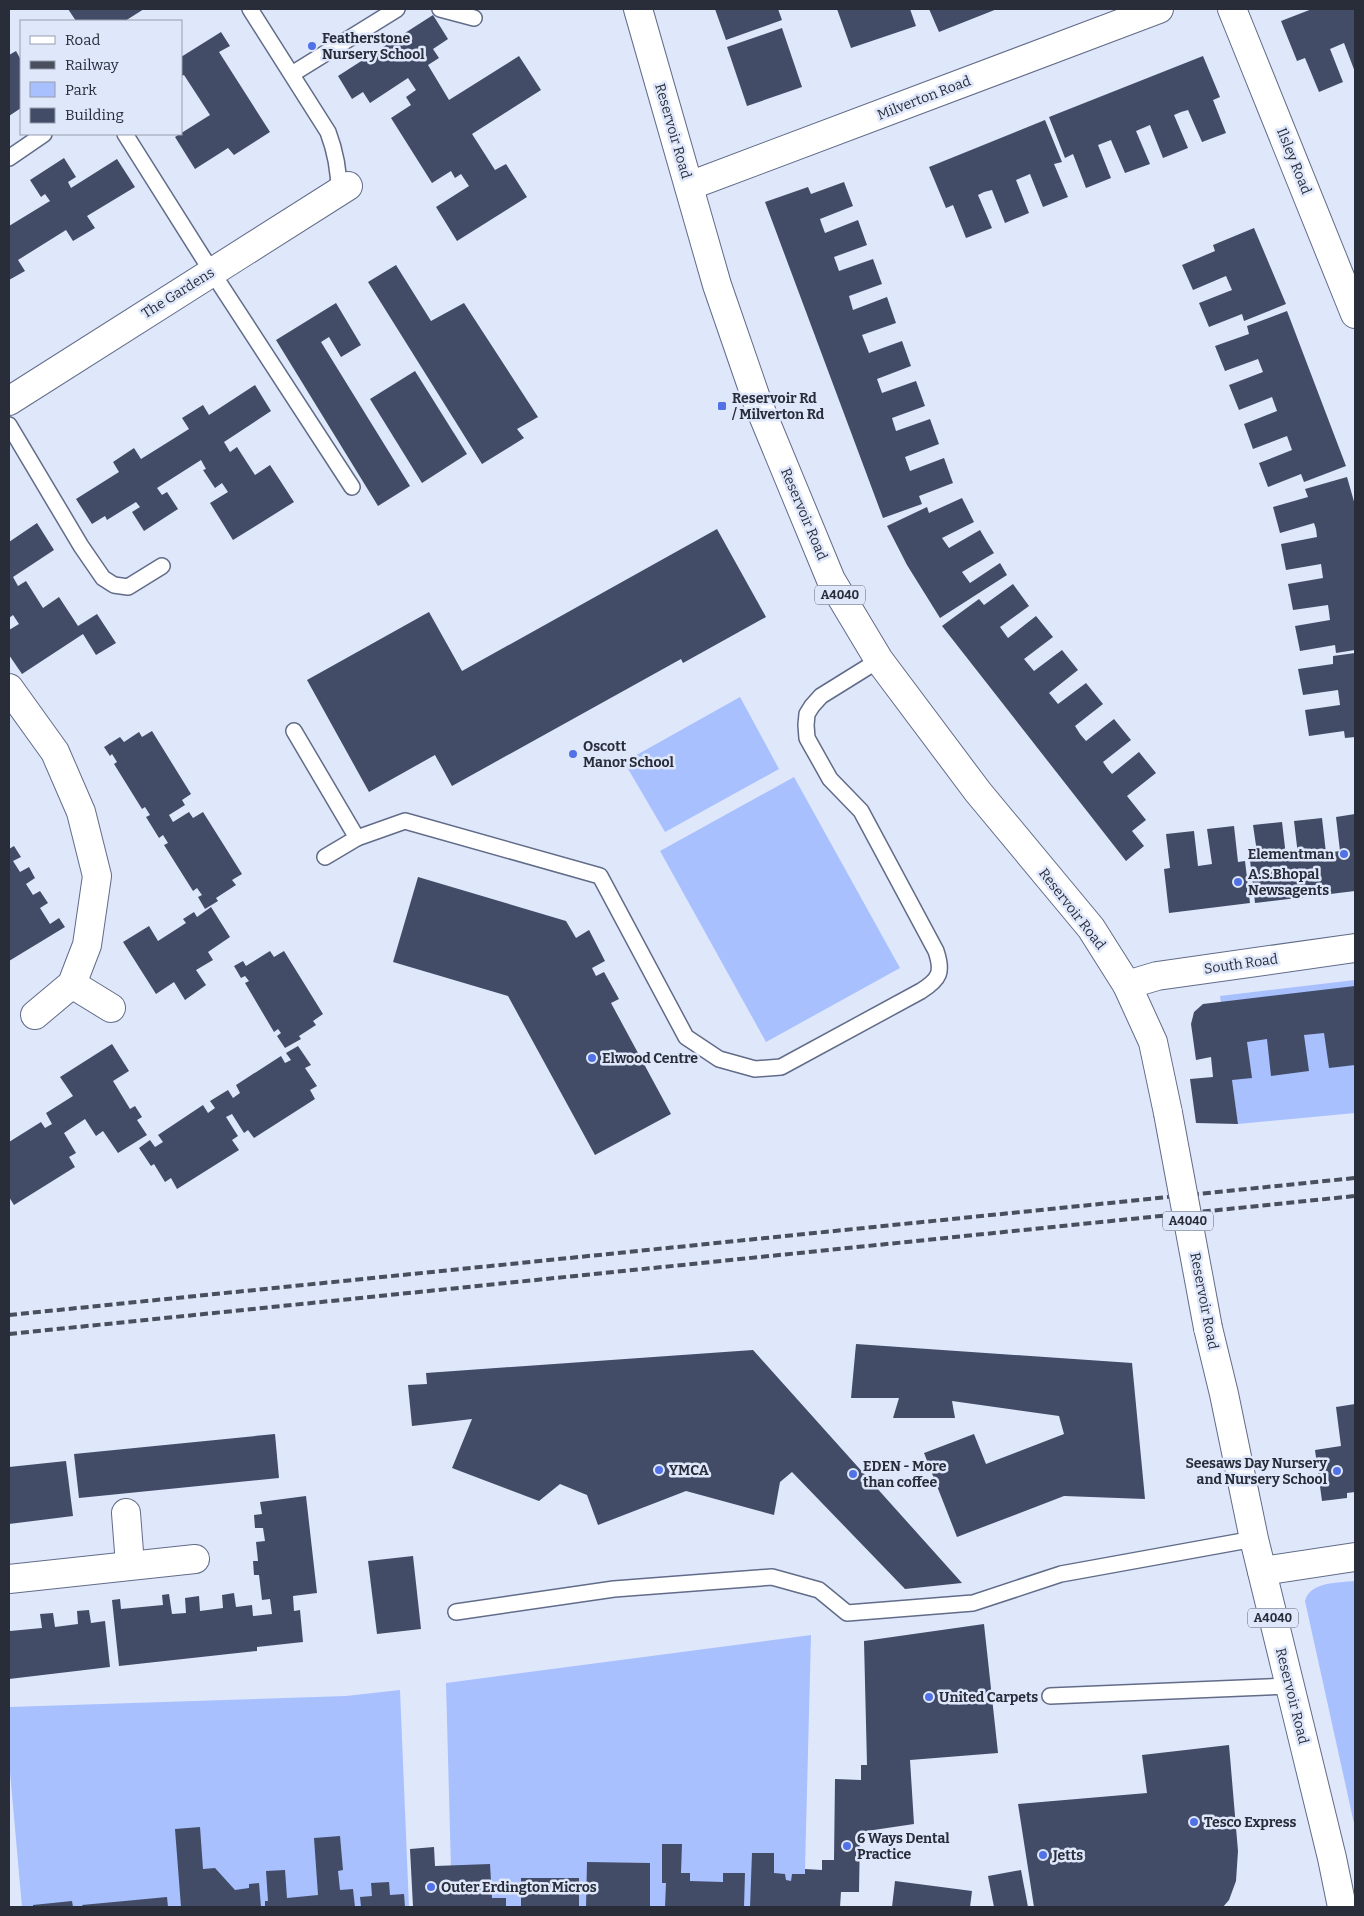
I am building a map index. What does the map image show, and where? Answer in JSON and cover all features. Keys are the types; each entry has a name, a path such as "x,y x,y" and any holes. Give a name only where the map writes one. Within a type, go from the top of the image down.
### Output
{"street":[{"name":"Reservoir Road","path":"638,9 717,285 757,401 831,580 879,660 978,792 1091,928 1127,984 1153,1042 1208,1328 1224,1394 1254,1538 1332,1858 1342,1907"},
{"name":"Milverton Road","path":"689,186 1159,9"},
{"name":"Ilsley Road","path":"1232,9 1355,314"},
{"name":"The Gardens","path":"9,400 343,189"},
{"path":"13,700 55,752 81,812 97,876 87,946 72,984 35,1016"},
{"name":"South Road","path":"1127,984 1157,976 1355,948"},
{"path":"72,984 111,1008"},
{"path":"126,1514 130,1565"},
{"path":"1262,1571 1355,1557"},
{"path":"9,1579 196,1559"}],"lane":[{"path":"250,9 328,132 336,154 343,189"},
{"path":"292,74 397,9"},
{"path":"440,9 474,18"},
{"path":"9,158 43,135"},
{"path":"126,135 352,488"},
{"path":"9,425 81,546 103,578 114,585 128,587 162,566"},
{"path":"325,857 357,838 405,822 600,876 686,1037 719,1059 755,1070 781,1067 921,991 938,978 940,968 936,950 861,811 830,779 807,738 807,714 821,696 879,660"},
{"path":"294,731 357,838"},
{"path":"456,1612 614,1589 772,1577 819,1590 847,1613 973,1603 1061,1574 1254,1538"},
{"path":"1050,1696 1289,1686"}],"green space":[{"path":"740,697 779,769 665,832 624,762"},
{"path":"794,777 900,968 766,1042 660,851"},
{"path":"1355,980 1355,1113 1238,1124 1220,996"},
{"path":"1355,1581 1355,1828 1305,1601 1308,1594 1319,1586"},
{"path":"811,1635 804,1907 452,1907 446,1683"},
{"path":"400,1690 409,1907 22,1907 9,1761 9,1707 346,1696"}],"building":[{"path":"68,9 144,9 127,20 75,20"},
{"path":"715,9 778,9 782,20 726,40"},
{"path":"837,9 910,9 916,26 851,48"},
{"path":"929,9 997,9 939,32"},
{"path":"1312,9 1355,9 1355,72 1344,43 1330,49 1343,82 1319,92 1305,58 1297,61 1281,21"},
{"path":"433,15 448,39 433,49 439,58 428,65 449,100 519,56 541,90 472,134 495,170 506,164 527,197 457,241 436,207 469,186 461,174 455,178 451,171 432,183 391,118 411,105 406,97 416,90 408,78 370,103 363,92 352,99 338,76"},
{"path":"782,28 802,87 747,106 727,47"},
{"path":"221,32 230,46 219,52 270,132 234,155 228,148 195,169 175,137 182,135 182,133 210,115 184,75 182,76 182,56"},
{"path":"16,51 20,58 20,109 9,116 9,55"},
{"path":"1203,56 1220,97 1213,100 1226,133 1202,142 1188,110 1181,112 1174,115 1188,148 1163,158 1150,125 1136,131 1150,164 1125,173 1111,140 1098,145 1111,178 1086,188 1073,154 1065,158 1049,117"},
{"path":"1045,120 1062,162 1054,164 1068,197 1043,207 1030,174 1016,180 1029,213 1005,223 992,190 984,192 978,195 992,228 966,238 953,205 946,208 929,167"},
{"path":"64,158 76,177 68,182 71,188 117,159 135,187 87,216 95,228 73,241 66,230 18,260 25,271 9,280 9,226 50,201 45,194 41,197 30,180"},
{"path":"844,182 853,206 820,219 822,225 825,233 858,220 867,245 834,257 839,271 873,259 882,284 849,296 853,310 887,297 896,323 862,335 869,353 902,341 911,366 877,379 882,393 916,381 925,406 892,418 896,431 930,419 939,444 905,457 910,471 944,458 953,483 919,496 922,504 883,518 765,202 808,187 811,194"},
{"path":"1254,228 1286,304 1244,321 1242,314 1209,327 1199,303 1232,290 1226,276 1193,290 1182,265 1215,251 1213,245"},
{"path":"396,265 431,321 464,303 538,417 517,429 524,438 482,464 368,282"},
{"path":"336,303 361,345 341,357 329,337 321,342 410,486 378,506 276,340"},
{"path":"1287,311 1346,466 1304,482 1301,474 1268,487 1259,463 1292,450 1287,436 1253,449 1244,424 1277,411 1272,397 1239,410 1229,385 1263,372 1258,359 1225,371 1215,346 1249,334 1247,326"},
{"path":"415,371 467,454 422,483 370,399"},
{"path":"255,385 271,411 224,442 230,452 237,447 255,475 270,465 294,502 233,540 210,503 228,492 222,483 215,488 203,470 206,469 201,460 157,488 162,495 167,492 178,509 144,531 132,512 140,507 136,502 107,520 105,516 92,524 76,499 119,472 113,462 134,448 141,459 189,429 182,418 203,405 209,415"},
{"path":"1347,477 1355,505 1355,650 1336,653 1335,645 1300,651 1295,626 1330,620 1328,605 1293,610 1288,584 1323,578 1321,564 1286,570 1281,544 1317,537 1316,529 1314,523 1280,533 1273,507 1308,497 1305,489"},
{"path":"962,498 974,522 942,538 949,548 980,530 994,553 962,572 970,583 1000,563 1007,575 940,618 907,565 887,526 927,507 929,513"},
{"path":"37,523 54,550 13,577 18,586 26,581 43,608 59,597 78,626 97,614 116,643 96,655 83,634 22,674 9,655 9,630 19,624 13,615 9,618 9,542"},
{"path":"717,529 766,617 683,663 681,659 452,786 435,755 369,792 307,680 429,612 462,671"},
{"path":"1013,584 1029,606 1000,627 1008,638 1036,616 1053,637 1024,659 1034,671 1062,650 1078,670 1049,693 1058,704 1086,683 1103,704 1075,726 1080,734 1086,741 1114,719 1131,740 1103,762 1107,768 1112,774 1139,752 1156,773 1127,796 1146,820 1132,831 1144,846 1126,861 942,626 979,599 984,605"},
{"path":"1355,653 1355,737 1345,738 1344,731 1309,736 1305,710 1340,705 1338,690 1303,695 1298,669 1333,664 1333,656"},
{"path":"152,731 191,794 182,800 185,805 169,815 173,822 189,812 193,818 203,812 242,874 232,880 236,885 216,898 218,901 205,909 198,897 202,895 197,888 193,891 164,845 168,843 163,835 159,838 146,817 150,815 145,807 142,809 114,764 117,762 104,747 120,737 124,742 139,732 142,737"},
{"path":"1355,814 1355,891 1255,903 1250,860 1258,859 1253,825 1282,822 1286,856 1291,856 1298,855 1294,821 1322,818 1326,853 1340,851 1336,817"},
{"path":"1234,826 1238,862 1245,861 1250,903 1169,913 1164,869 1170,868 1166,834 1194,831 1198,866 1212,864 1207,829"},
{"path":"14,846 21,857 13,861 20,872 29,867 35,878 26,884 33,895 40,891 48,903 40,908 50,924 59,918 65,927 9,961 9,849"},
{"name":"Elwood Centre","path":"418,877 566,921 576,938 589,930 605,961 592,968 596,976 604,972 619,999 611,1003 671,1114 595,1155 508,996 393,962"},
{"path":"211,907 230,937 208,952 213,960 196,970 206,985 185,1000 174,982 156,994 123,942 149,926 158,941 186,923 183,919 194,912 197,917"},
{"path":"270,951 274,957 284,951 323,1014 313,1021 316,1025 299,1036 301,1039 285,1048 277,1036 281,1033 278,1029 274,1032 245,983 249,981 245,976 241,978 234,966 243,961 246,966"},
{"path":"1355,986 1355,1065 1329,1068 1324,1033 1304,1035 1309,1071 1271,1076 1267,1039 1247,1042 1252,1078 1232,1080 1238,1124 1196,1123 1190,1079 1213,1077 1211,1057 1196,1060 1191,1024 1194,1012 1203,1004"},
{"path":"112,1044 129,1071 113,1081 130,1109 135,1106 142,1117 137,1120 147,1135 118,1153 103,1131 96,1136 85,1119 64,1133 76,1153 69,1157 75,1167 14,1205 9,1197 9,1142 41,1122 45,1128 52,1124 46,1113 73,1096 60,1077"},
{"path":"298,1046 311,1065 305,1068 317,1086 310,1090 315,1099 254,1138 248,1130 244,1133 232,1114 226,1117 238,1136 232,1140 239,1150 177,1189 171,1178 165,1182 154,1164 151,1166 139,1148 150,1140 155,1147 163,1142 158,1135 203,1105 208,1113 215,1108 210,1101 228,1090 233,1098 240,1093 236,1085 281,1056 285,1063 291,1060 286,1053"},
{"path":"856,1344 1132,1363 1145,1499 1064,1496 957,1537 924,1453 974,1434 986,1464 1064,1434 1059,1416 952,1401 955,1418 893,1418 899,1398 851,1398"},
{"name":"YMCA","path":"753,1350 962,1583 905,1589 792,1472 780,1482 774,1515 686,1491 598,1525 587,1495 560,1484 539,1501 452,1468 472,1419 412,1426 408,1385 427,1384 426,1373"},
{"name":"Seesaws Day Nursery and Nursery School","path":"1355,1404 1355,1492 1347,1493 1347,1498 1322,1501 1315,1450 1341,1446 1336,1407"},
{"path":"275,1434 279,1478 79,1498 74,1454"},
{"path":"66,1461 73,1516 9,1524 9,1467"},
{"path":"306,1496 317,1593 293,1596 294,1611 300,1610 303,1642 257,1647 257,1651 119,1666 112,1600 120,1599 121,1609 163,1605 162,1595 169,1594 172,1614 186,1613 185,1598 199,1596 200,1611 223,1608 222,1595 234,1593 236,1607 252,1605 253,1616 272,1614 270,1599 262,1600 259,1575 254,1575 253,1561 258,1561 256,1542 265,1541 263,1528 255,1528 254,1515 262,1514 260,1502"},
{"path":"413,1556 421,1629 377,1634 368,1561"},
{"path":"89,1610 91,1623 105,1621 110,1667 9,1679 9,1628 10,1631 42,1628 40,1614 53,1613 55,1627 78,1624 77,1611"},
{"name":"United Carpets","path":"984,1624 998,1753 910,1760 914,1824 860,1832 859,1892 841,1892 840,1907 750,1907 752,1853 774,1853 774,1873 785,1874 786,1880 791,1881 792,1874 805,1874 805,1869 822,1870 822,1860 834,1860 835,1779 861,1780 861,1765 867,1765 864,1641"},
{"path":"1229,1745 1238,1851 1236,1881 1229,1900 1223,1907 1034,1907 1018,1804 1147,1793 1142,1755"},
{"path":"200,1827 203,1869 215,1868 235,1890 249,1888 249,1884 259,1883 261,1907 181,1907 175,1829"},
{"path":"340,1836 343,1870 338,1871 340,1890 353,1889 355,1907 265,1907 265,1901 268,1901 266,1871 285,1870 287,1898 318,1895 314,1838"},
{"path":"662,1844 682,1844 681,1873 690,1873 690,1881 723,1882 723,1873 745,1873 744,1907 665,1907 666,1883 662,1883"},
{"path":"434,1847 435,1866 490,1864 492,1898 506,1898 506,1907 413,1907 410,1849"},
{"path":"587,1862 650,1863 650,1907 586,1907"},
{"path":"1021,1870 1028,1907 994,1907 988,1876"},
{"path":"521,1878 579,1878 579,1907 521,1907"},
{"path":"895,1881 972,1891 970,1907 892,1907"},
{"path":"389,1882 390,1895 404,1894 405,1907 361,1907 360,1897 372,1896 371,1883"},
{"path":"167,1897 168,1907 83,1907 82,1905"},
{"path":"72,1901 73,1907 33,1907 33,1905"}],"railway":[{"path":"9,1315 1355,1178"},
{"path":"9,1334 1355,1196"}],"place":[{"name":"Featherstone Nursery School","path":"312,46"},
{"name":"Reservoir Rd / Milverton Rd","path":"722,406"},
{"name":"Oscott Manor School","path":"573,754"},
{"name":"Elementman","path":"1344,854"},
{"name":"A.S.Bhopal Newsagents","path":"1238,882"},
{"name":"Elwood Centre","path":"592,1058"},
{"name":"YMCA","path":"659,1470"},
{"name":"Seesaws Day Nursery and Nursery School","path":"1337,1471"},
{"name":"EDEN - More than coffee","path":"853,1474"},
{"name":"United Carpets","path":"929,1697"},
{"name":"Tesco Express","path":"1194,1822"},
{"name":"6 Ways Dental Practice","path":"847,1846"},
{"name":"Jetts","path":"1043,1855"},
{"name":"Outer Erdington Micros","path":"431,1887"}]}
